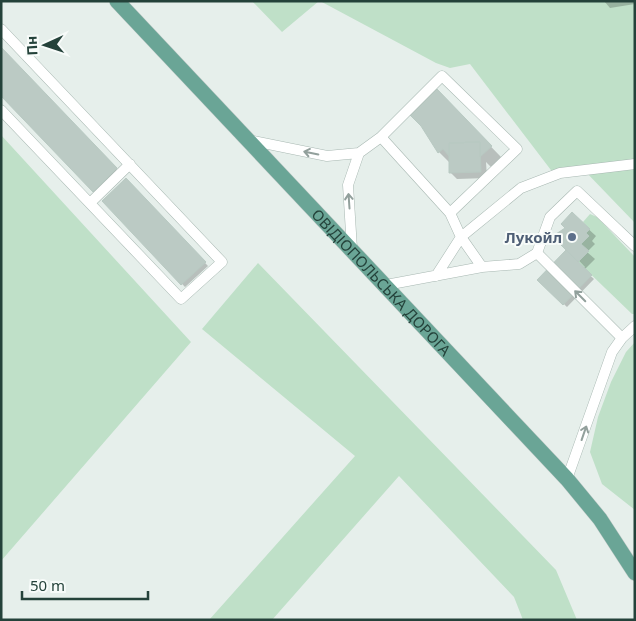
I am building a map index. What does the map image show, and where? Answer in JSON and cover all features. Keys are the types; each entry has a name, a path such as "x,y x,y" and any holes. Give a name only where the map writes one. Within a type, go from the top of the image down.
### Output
{"main road":[{"name":"ОВІДІОПОЛЬСЬКА ДОРОГА","path":"116,1 567,479 600,519 635,572"}],"lane":[{"path":"1,29 222,262 181,298 1,110"},
{"path":"248,140 327,156 359,153 381,137 442,76 517,149 450,213"},
{"path":"381,137 450,213 461,237 482,267"},
{"path":"352,250 348,185 359,153"},
{"path":"90,203 130,164"},
{"path":"436,276 461,237 521,188 560,173 635,164"},
{"path":"386,285 482,267 518,264 537,253 550,217 577,190 635,246"},
{"path":"537,253 622,338"},
{"path":"567,479 612,352 622,338 635,326"}],"green space":[{"path":"252,1 319,1 282,32"},
{"path":"320,1 635,1 635,223 582,168 557,178 470,64 450,68 436,63"},
{"path":"1,135 191,342 1,561"},
{"path":"590,214 597,217 635,257 635,314 632,314 578,262 589,251 581,244 589,236 586,233 590,229 583,222"},
{"path":"258,263 556,570 577,620 523,620 514,597 399,476 272,620 209,620 355,456 202,329"},
{"path":"635,342 635,510 602,484 590,452 598,417 611,382 626,352"}],"building":[{"path":"1,47 117,168 93,192 1,96"},
{"path":"437,89 492,146 480,157 480,142 449,143 449,156 443,149 438,153 421,126 410,115"},
{"path":"480,142 481,172 449,173 449,143"},
{"path":"126,178 206,262 181,285 102,201"},
{"name":"Лукойл","path":"572,212 590,229 586,233 589,236 581,244 589,251 578,262 555,239 556,234 565,228 561,224"},
{"path":"566,250 592,275 563,305 537,280"}],"place":[{"name":"Лукойл","path":"572,237"}]}
